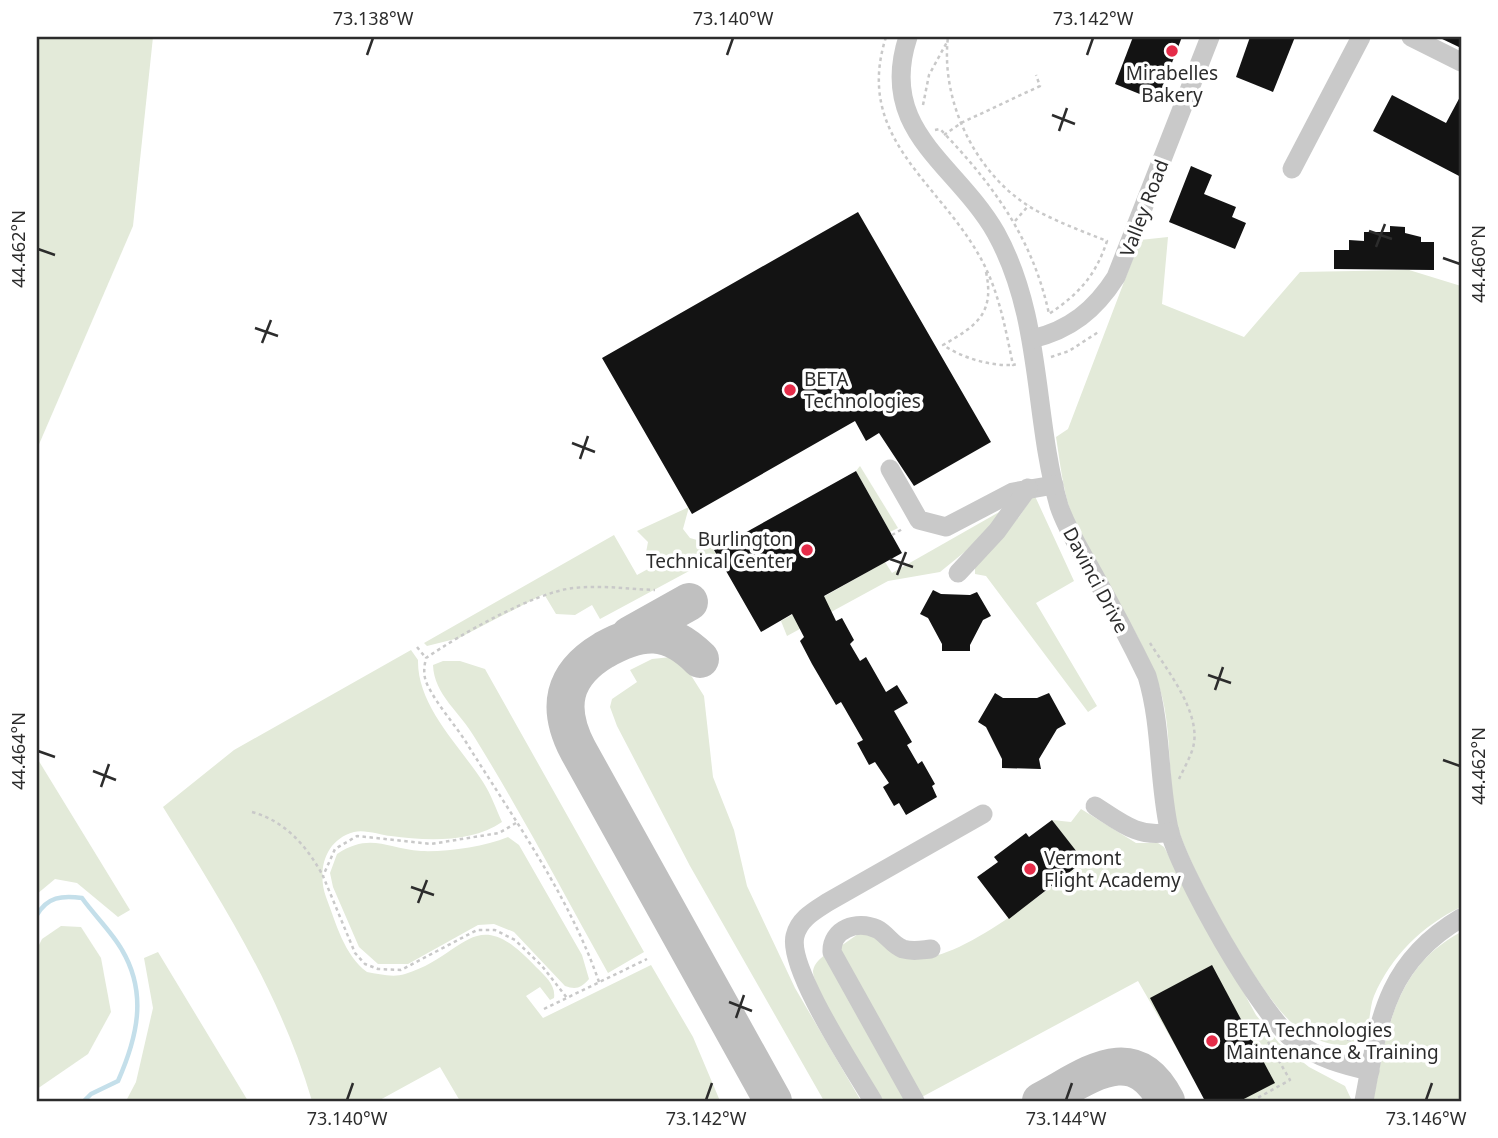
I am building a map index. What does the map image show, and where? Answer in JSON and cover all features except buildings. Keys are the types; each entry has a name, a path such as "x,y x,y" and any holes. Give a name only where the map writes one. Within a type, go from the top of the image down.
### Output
{"street":[{"name":"Davinci Drive","path":"908,37 901,70 904,102 914,130 927,140 966,191 1000,241 1014,271 1032,339 1054,485 1069,532 1147,676 1154,701 1170,832 1190,878 1255,993 1281,1029 1312,1052 1370,1070"},
{"name":"Valley Road","path":"1032,339 1050,335 1080,319 1094,307 1115,277 1210,37"},
{"path":"1292,169 1362,37"},
{"path":"1411,37 1461,62"},
{"path":"890,469 919,520 946,527 1013,492 1054,485"},
{"path":"958,573 998,531 1028,488"},
{"path":"1095,806 1137,832 1148,835 1170,832"},
{"path":"873,1101 805,983 796,960 794,937 806,916 983,814"},
{"path":"1364,1101 1381,1016 1393,984 1423,945 1461,918"},
{"path":"915,1101 832,952 831,944 834,937 847,927 866,926 880,930 901,948 914,951 931,948"}],"path":[{"path":"911,164 927,140 940,129 984,178 1015,221 1037,267 1049,314 1084,287 1099,265 1107,241 1029,205 991,171 961,123 948,72 948,39"},
{"path":"923,112 929,75 948,39"},
{"path":"927,140 945,134 961,123 1040,86 1037,75"},
{"path":"984,178 991,171"},
{"path":"1015,221 1029,205"},
{"path":"985,266 989,286 988,304 982,317 972,328 943,345 958,355 1013,365"},
{"path":"1049,358 1069,351 1100,331"},
{"path":"426,658 545,593 584,587 655,590"},
{"path":"417,647 426,658"},
{"path":"426,658 426,681 439,705 465,740 584,937 599,982"},
{"path":"252,812 283,825 309,853 323,876 355,953 365,964 378,969 401,970 477,930 495,930 515,940 567,998"},
{"path":"323,876 335,849 357,836 431,844 499,833 516,823"},
{"path":"544,1009 647,959"},
{"path":"1252,1101 1290,1080 1267,1040 1281,1029"}],"green space":[{"path":"37,37 153,37 133,226 37,449"},
{"path":"1168,237 1162,304 1244,337 1300,272 1409,270 1461,286 1461,907 1421,933 1399,955 1374,996 1366,1032 1359,1040 1347,1045 1323,1042 1292,1023 1262,986 1210,900 1178,827 1168,731 1155,675 1138,638 1078,530 1066,496 1056,437 1068,429 1140,240"},
{"path":"860,466 898,528 890,532 856,471"},
{"path":"1034,494 1074,581 1036,603 1097,706 1088,712 986,576 975,574 975,562 1019,517"},
{"path":"689,507 683,529 690,538 711,544 717,556 600,619 592,605 575,615 556,614 544,594 459,638 427,646 424,643 614,535 637,575 657,564 645,558 648,542 637,531"},
{"path":"1008,507 983,537 940,572 888,581 787,636 781,621 885,562 892,573"},
{"path":"411,650 418,660 424,693 432,709 483,782 502,822 477,834 448,839 405,838 358,831 336,842 325,858 323,887 337,928 352,957 367,972 400,975 426,965 470,938 484,935 498,937 515,947 552,985 554,998 550,1000 540,987 526,996 543,1018 651,965 693,1037 720,1101 460,1101 440,1067 378,1101 312,1101 284,1023 267,986 248,949 163,807 234,750"},
{"path":"671,657 682,661 704,696 713,777 734,830 747,886 795,988 861,1101 824,1101 690,866 617,726 610,707 612,699 637,682 630,670 652,659"},
{"path":"443,661 460,661 485,669 644,952 608,973 492,767 438,686 433,665"},
{"path":"37,758 130,910 118,917 77,883 55,879 37,894"},
{"path":"1081,809 1136,843 1158,843 1164,847 1256,1015 1279,1043 1309,1067 1345,1086 1352,1101 1207,1101 1138,981 920,1098 838,948 861,932 907,955 932,957 977,937 1084,862 1052,820 1071,822"},
{"path":"508,837 519,845 582,955 589,979 583,984 575,988 565,986 514,932 494,924 478,925 408,964 378,964 359,947 333,887 330,873 337,854 349,847 369,843 409,850 442,851 477,846"},
{"path":"61,926 81,927 101,958 111,1012 88,1054 37,1089 37,949 42,939"},
{"path":"1461,932 1461,1101 1373,1101 1389,1027 1407,983 1438,947"},
{"path":"158,952 248,1101 126,1101 136,1082 153,1008 144,958"},
{"path":"826,954 910,1101 883,1101 832,1015 813,971 816,963"}],"waterway":[{"path":"37,915 50,901 68,897 82,898 118,943 135,983 137,1016 130,1049 118,1081 91,1094 84,1101"}],"taxiway":[{"path":"630,635 689,602"},
{"path":"700,659 677,641 666,637 643,635 618,643 604,650 579,670 567,694 567,720 578,750 773,1101"},
{"path":"1041,1101 1092,1074 1108,1068 1124,1067 1139,1071 1153,1082 1166,1101"}],"place":[{"name":"Mirabelles Bakery","path":"1172,51"},
{"name":"BETA Technologies","path":"790,390"},
{"name":"Burlington Technical Center","path":"807,550"},
{"name":"Vermont Flight Academy","path":"1030,869"},
{"name":"BETA Technologies Maintenance & Training","path":"1212,1041"}]}
